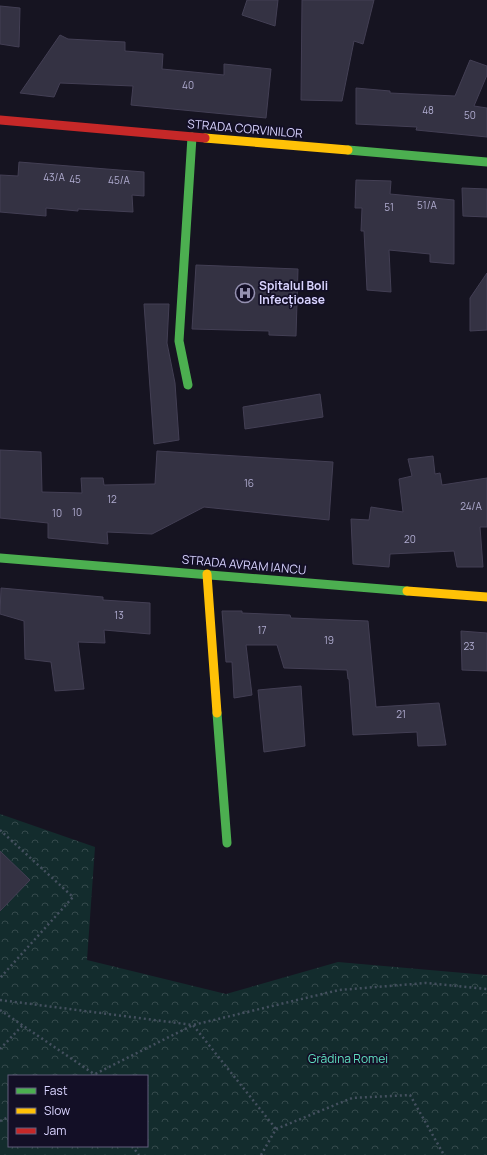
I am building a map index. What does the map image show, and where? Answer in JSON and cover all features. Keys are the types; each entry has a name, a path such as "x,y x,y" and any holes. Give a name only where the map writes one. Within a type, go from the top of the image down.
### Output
{"street":[{"name":"STRADA CORVINILOR","path":"0,120 487,162"},
{"path":"188,385 179,341 192,137"},
{"name":"STRADA AVRAM IANCU","path":"0,558 487,597"},
{"path":"207,574 226,843"}],"path":[{"path":"0,830 73,898 0,978"},
{"path":"0,1010 93,1075 193,1025 339,990 426,983 487,989"},
{"path":"0,1000 193,1025 276,1129"},
{"path":"0,1049 22,1026"},
{"path":"261,1155 276,1129 352,1098 410,1095 444,1155"},
{"path":"133,1147 139,1155"}],"green space":[{"name":"Grădina Romei","path":"0,814 95,847 87,960 226,994 338,962 487,975 487,1155 0,1155"}],"building":[{"path":"247,0 278,0 275,26 242,15"},
{"path":"302,0 374,0 363,44 354,41 342,101 301,100"},
{"path":"0,6 20,8 19,47 0,44"},
{"path":"60,35 68,39 125,42 125,51 163,54 162,69 224,75 224,64 271,69 266,118 131,105 133,86 60,83 54,97 20,93"},
{"path":"470,60 487,66 487,75 474,106 487,108 487,137 416,130 417,127 356,124 356,88 390,91 390,93 455,96"},
{"path":"19,162 144,172 144,196 132,195 133,212 78,209 78,211 46,208 46,216 0,212 0,175 18,176"},
{"path":"356,180 391,181 390,194 454,200 454,264 430,262 430,254 389,250 391,292 367,290 364,231 361,231 362,208 355,208"},
{"path":"462,188 487,189 487,217 463,216"},
{"name":"Spitalul Boli Infecțioase","path":"196,265 298,269 296,336 269,335 269,331 192,329"},
{"path":"487,273 487,330 470,331 470,298"},
{"path":"144,304 169,304 167,343 175,383 179,440 154,444"},
{"path":"320,394 323,417 245,429 243,407"},
{"path":"0,450 41,452 42,492 82,493 81,478 103,478 104,485 155,484 157,451 333,462 329,520 204,507 152,534 107,532 108,544 48,538 48,523 0,518"},
{"path":"433,456 435,474 440,473 442,485 487,478 487,527 480,527 483,567 457,567 454,551 390,554 389,567 353,564 351,519 369,520 371,507 403,512 399,479 412,476 408,459"},
{"path":"1,588 103,597 103,600 150,603 150,634 104,630 105,643 78,642 84,689 55,691 51,662 25,659 24,621 0,614"},
{"path":"222,611 290,615 291,618 368,621 376,707 439,703 446,745 418,746 417,732 353,735 347,670 284,668 277,645 246,645 252,695 234,698 232,662 226,662"},
{"path":"461,631 487,633 487,671 462,670"},
{"path":"301,686 305,746 264,752 258,690"},
{"path":"0,851 30,880 0,911"}],"traffic: fast":[{"path":"188,385 179,341 192,137"},
{"path":"348,150 487,162"},
{"path":"0,558 407,591"},
{"path":"217,713 227,843"}],"traffic: slow":[{"path":"205,138 348,150"},
{"path":"207,574 217,713"},
{"path":"407,591 487,597"}],"traffic: jam":[{"path":"0,120 205,138"}],"place":[{"name":"Spitalul Boli Infecțioase","path":"245,293"}]}
